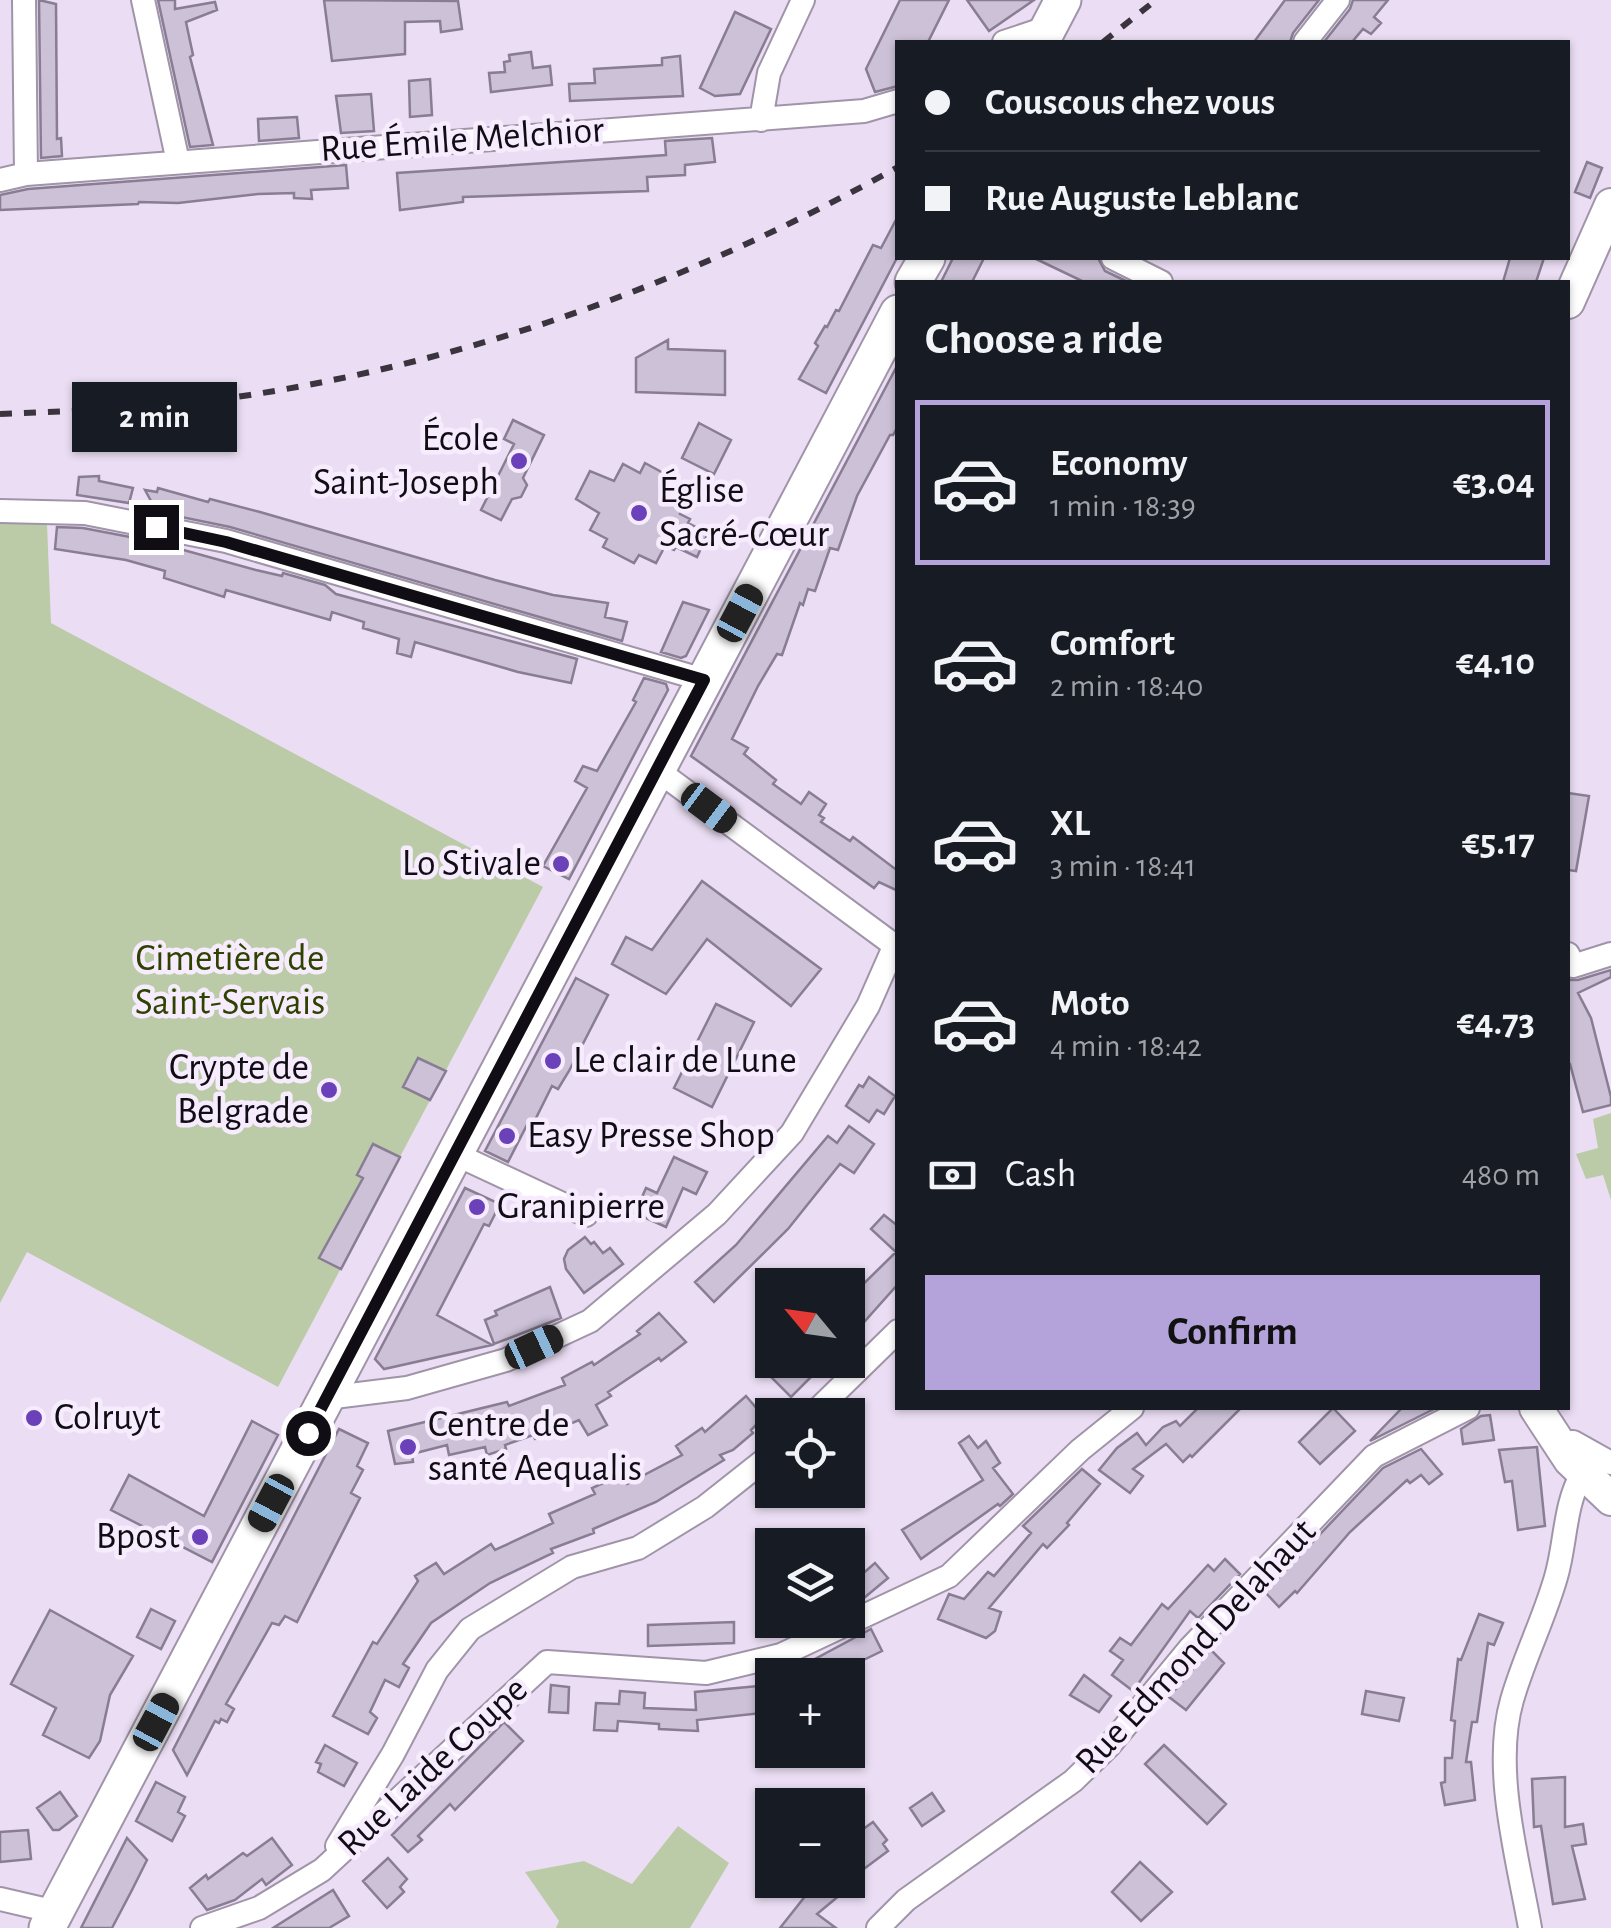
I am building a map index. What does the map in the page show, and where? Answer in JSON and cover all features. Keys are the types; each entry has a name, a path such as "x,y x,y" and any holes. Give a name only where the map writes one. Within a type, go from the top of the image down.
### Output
{"main road":[{"path":"52,1920 895,319"}],"street":[{"path":"24,0 26,174"},
{"path":"143,0 178,162"},
{"path":"760,120 769,73 803,0"},
{"path":"1307,40 1338,0"},
{"path":"1009,40 1051,23"},
{"name":"Rue Émile Melchior","path":"0,180 26,174 864,111 895,102"},
{"path":"1570,297 1611,205"},
{"path":"1125,260 1158,280"},
{"path":"0,510 85,513 226,542 704,680"},
{"path":"657,770 895,947"},
{"path":"326,1398 407,1388 473,1370 506,1360 590,1321 717,1214 792,1133 868,1006 895,950"},
{"path":"1570,959 1573,966 1611,954"},
{"path":"455,1154 586,1215"},
{"path":"829,1398 895,1334"},
{"name":"Rue Laide Coupe","path":"202,1928 259,1908 322,1870 547,1662 706,1673 782,1655 949,1576 1080,1450 1130,1410"},
{"name":"Rue Edmond Delahaut","path":"878,1928 906,1900 1073,1781 1110,1746 1190,1648 1374,1456 1464,1410"},
{"path":"1537,1410 1558,1443 1596,1469 1611,1500"},
{"path":"322,1870 393,1754 436,1670 470,1629 572,1567 638,1548 705,1506 755,1467"},
{"path":"1530,1928 1507,1788 1505,1741 1511,1703 1546,1613 1562,1556 1571,1493 1596,1469"},
{"path":"0,1899 52,1920"}],"green space":[{"name":"Cimetière de Saint-Servais","path":"0,523 47,524 51,623 543,887 278,1387 27,1252 0,1303"},
{"path":"1611,1113 1611,1200 1603,1175 1586,1179 1576,1154 1598,1148 1593,1119"},
{"path":"678,1826 729,1863 690,1928 556,1928 559,1921 525,1872 584,1861 632,1884"}],"building":[{"path":"39,0 56,4 57,139 61,138 62,156 41,158"},
{"path":"158,0 175,0 175,9 215,2 217,10 186,22 193,55 190,57 213,145 190,147"},
{"path":"324,0 458,1 462,29 441,32 440,21 405,22 405,54 332,61"},
{"path":"900,0 949,0 929,40 895,40 895,87 875,92 866,69"},
{"path":"967,0 1034,0 989,31"},
{"path":"1285,0 1319,0 1291,40 1255,40"},
{"path":"1353,0 1388,0 1374,17 1381,23 1371,34 1363,29 1354,40 1326,40"},
{"path":"735,12 771,29 740,94 715,96 700,88"},
{"path":"531,52 533,68 550,66 552,85 491,92 489,73 505,72 504,62 510,61 509,55"},
{"path":"680,56 683,96 570,101 569,84 595,83 594,69 662,65 662,58"},
{"path":"430,79 432,115 410,117 409,81"},
{"path":"371,94 374,131 341,133 336,96"},
{"path":"297,117 299,138 259,141 258,119"},
{"path":"712,138 715,162 685,165 685,175 647,177 648,191 463,197 463,202 400,210 397,173 666,155 665,141"},
{"path":"1587,162 1602,168 1590,198 1575,192"},
{"path":"346,165 348,188 311,190 312,199 294,198 294,193 258,194 178,203 0,210 0,195 28,189"},
{"path":"895,222 896,260 826,393 799,379 818,346 815,343 839,311 873,245 881,248"},
{"path":"952,260 983,260 973,280 942,280"},
{"path":"1038,260 1099,260 1105,271 1124,280 1080,280"},
{"path":"1509,260 1543,260 1537,280 1504,280"},
{"path":"668,340 668,349 725,351 725,395 636,392 636,358"},
{"path":"895,370 895,431 857,496 838,550 830,548 815,591 808,589 803,605 800,603 782,655 777,654 732,739 748,748 744,754 776,780 773,784 801,804 809,792 826,804 819,815 824,818 821,822 850,841 853,837 895,869 895,890 879,882 874,888 691,756"},
{"name":"École Saint-Joseph","path":"513,420 544,435 523,478 527,485 521,497 512,499 501,520 481,510 514,444 504,439"},
{"path":"699,423 731,440 714,474 682,458"},
{"name":"Église Sacré-Cœur","path":"645,463 676,480 672,488 689,497 680,514 708,533 697,557 665,546 656,563 639,555 634,563 603,547 607,539 590,530 599,513 576,499 590,471 614,481 623,464 640,473"},
{"path":"99,476 99,481 133,488 129,503 77,495 79,477"},
{"path":"158,488 260,512 553,595 608,603 605,617 627,622 622,641 230,527 157,512 145,490 157,492"},
{"path":"57,527 151,541 256,570 282,576 283,573 325,585 336,594 577,659 571,683 415,642 411,657 397,653 399,639 363,628 364,622 332,612 330,620 226,590 224,597 164,578 165,571 126,560 55,549"},
{"path":"683,602 709,610 686,656 681,658 661,652"},
{"path":"644,678 666,684 668,690 569,879 543,866 587,788 575,781 583,766 597,771 636,702 633,700"},
{"path":"1570,793 1589,796 1576,871 1570,870"},
{"path":"702,881 821,969 791,1006 707,939 666,994 612,964 626,937 652,950"},
{"path":"1611,970 1611,977 1578,993 1591,1018 1611,1097 1611,1105 1583,1112 1570,1064 1570,980"},
{"path":"576,978 608,995 569,1071 558,1089 552,1086 508,1162 485,1151"},
{"path":"716,1004 754,1022 712,1107 674,1088"},
{"path":"418,1058 446,1071 430,1100 403,1087"},
{"path":"869,1077 895,1096 884,1114 877,1110 869,1122 846,1106"},
{"path":"849,1126 874,1144 854,1173 840,1164 788,1229 714,1302 695,1282 736,1245 828,1136 837,1143"},
{"path":"373,1144 400,1157 341,1269 319,1258 363,1178 357,1175"},
{"path":"674,1157 707,1172 696,1194 683,1188 666,1227 635,1213 646,1188 657,1193"},
{"path":"465,1188 500,1204 489,1226 484,1224 437,1315 492,1345 384,1369 375,1359"},
{"path":"884,1215 895,1224 895,1251 871,1229"},
{"path":"585,1237 603,1253 610,1248 623,1264 584,1293 566,1269 564,1259 568,1250"},
{"path":"895,1253 895,1287 865,1321 865,1282"},
{"path":"550,1287 561,1318 494,1344 485,1320 497,1315 495,1311"},
{"path":"659,1313 686,1342 608,1392 611,1396 596,1405 607,1425 588,1435 579,1420 487,1455 485,1447 449,1455 447,1445 412,1454 413,1462 395,1464 388,1431 507,1402 509,1406 565,1385 562,1378 592,1362 594,1365 640,1334 637,1331"},
{"path":"772,1378 810,1378 791,1397"},
{"path":"746,1396 755,1406 753,1433 733,1450 720,1455 724,1460 656,1502 551,1549 553,1553 490,1583 431,1623 403,1664 409,1668 399,1687 385,1680 370,1712 377,1718 368,1734 333,1716 373,1642 377,1644 418,1581 415,1576 436,1563 444,1574 491,1544 495,1550 553,1523 549,1514 595,1494 592,1488 623,1474 627,1484 682,1455 676,1446 702,1428 705,1432"},
{"path":"1196,1410 1239,1410 1192,1457 1183,1462 1166,1444 1133,1469 1143,1476 1130,1493 1099,1470 1117,1448 1137,1433 1146,1445 1163,1427 1176,1421 1180,1426"},
{"path":"1331,1410 1355,1431 1320,1464 1299,1442"},
{"path":"1400,1410 1432,1410 1370,1441"},
{"path":"1490,1415 1494,1440 1463,1444 1461,1429 1481,1416"},
{"path":"252,1421 278,1435 212,1562 111,1510 129,1475 204,1516"},
{"path":"339,1429 368,1443 357,1466 363,1470 351,1493 360,1498 297,1622 285,1616 279,1625 272,1623 226,1704 234,1709 227,1722 215,1721 187,1775 173,1750"},
{"path":"969,1436 978,1448 986,1441 1000,1463 993,1468 1013,1494 921,1559 902,1530 983,1480 959,1443"},
{"path":"1537,1447 1545,1526 1518,1530 1512,1481 1505,1482 1499,1450"},
{"path":"1421,1449 1442,1474 1429,1484 1421,1475 1410,1483 1407,1480 1350,1532 1297,1593 1279,1607 1265,1592 1383,1468"},
{"path":"1082,1469 1100,1484 1069,1525 1047,1548 1043,1544 989,1608 1001,1612 995,1631 986,1638 938,1619 949,1594 964,1599 988,1572 994,1576 1031,1533 1023,1526"},
{"path":"1225,1559 1240,1574 1198,1618 1190,1611 1133,1691 1112,1675 1123,1660 1110,1651 1120,1638 1131,1645 1162,1604 1168,1609 1208,1565 1214,1571"},
{"path":"875,1563 888,1578 865,1597 865,1572"},
{"path":"151,1609 175,1621 161,1649 137,1637"},
{"path":"50,1610 133,1656 110,1695 100,1741 89,1758 43,1735 56,1708 11,1684"},
{"path":"1479,1614 1503,1623 1494,1645 1488,1643 1477,1722 1472,1722 1466,1762 1471,1762 1475,1800 1445,1805 1441,1783 1445,1782 1445,1758 1452,1758 1455,1721 1451,1720 1458,1659 1461,1660"},
{"path":"734,1622 734,1643 648,1646 648,1625"},
{"path":"871,1629 882,1651 865,1659 817,1658 854,1638 865,1638 865,1632"},
{"path":"1210,1649 1224,1663 1186,1710 1169,1697"},
{"path":"1084,1675 1111,1696 1099,1712 1070,1695"},
{"path":"551,1685 569,1687 568,1713 549,1712"},
{"path":"755,1686 755,1714 697,1720 698,1731 618,1721 617,1731 594,1730 596,1703 619,1704 620,1691 645,1693 644,1708 696,1710 695,1692"},
{"path":"1366,1691 1404,1698 1399,1721 1362,1714"},
{"path":"504,1722 523,1741 455,1810 450,1804 418,1836 422,1840 408,1852 392,1835"},
{"path":"325,1745 357,1763 344,1786 318,1772 321,1764 316,1762"},
{"path":"1164,1745 1226,1804 1207,1824 1145,1764"},
{"path":"1565,1777 1565,1827 1583,1824 1586,1844 1572,1846 1585,1899 1553,1904 1541,1826 1534,1827 1532,1779"},
{"path":"156,1782 185,1797 178,1812 185,1816 172,1841 136,1821"},
{"path":"60,1792 77,1816 59,1830 53,1830 37,1808"},
{"path":"932,1793 944,1811 922,1826 910,1808"},
{"path":"873,1822 887,1840 883,1844 888,1851 865,1868 865,1828"},
{"path":"28,1830 31,1859 0,1862 0,1832"},
{"path":"127,1838 147,1860 132,1890 112,1928 81,1928"},
{"path":"272,1838 292,1865 266,1885 262,1879 235,1900 207,1910 190,1888"},
{"path":"388,1858 407,1879 400,1887 404,1892 387,1908 363,1881"},
{"path":"1140,1862 1172,1892 1141,1921 1112,1892"},
{"path":"333,1890 349,1916 329,1928 273,1928"},
{"path":"804,1898 836,1898 817,1914 836,1928 780,1928"}],"railway":[{"path":"1106,40 1156,0"},
{"path":"0,414 219,399 335,380 419,360 584,310 664,279 821,208 895,169"}],"place":[{"name":"École Saint-Joseph","path":"519,461"},
{"name":"Église Sacré-Cœur","path":"639,513"},
{"name":"Lo Stivale","path":"561,864"},
{"name":"Le clair de Lune","path":"553,1061"},
{"name":"Crypte de Belgrade","path":"329,1090"},
{"name":"Easy Presse Shop","path":"507,1136"},
{"name":"Granipierre","path":"477,1207"},
{"name":"Colruyt","path":"34,1418"},
{"name":"Centre de santé Aequalis","path":"408,1447"},
{"name":"Bpost","path":"200,1537"}],"route":[{"path":"156,527 226,542 704,680 308,1433"}]}
